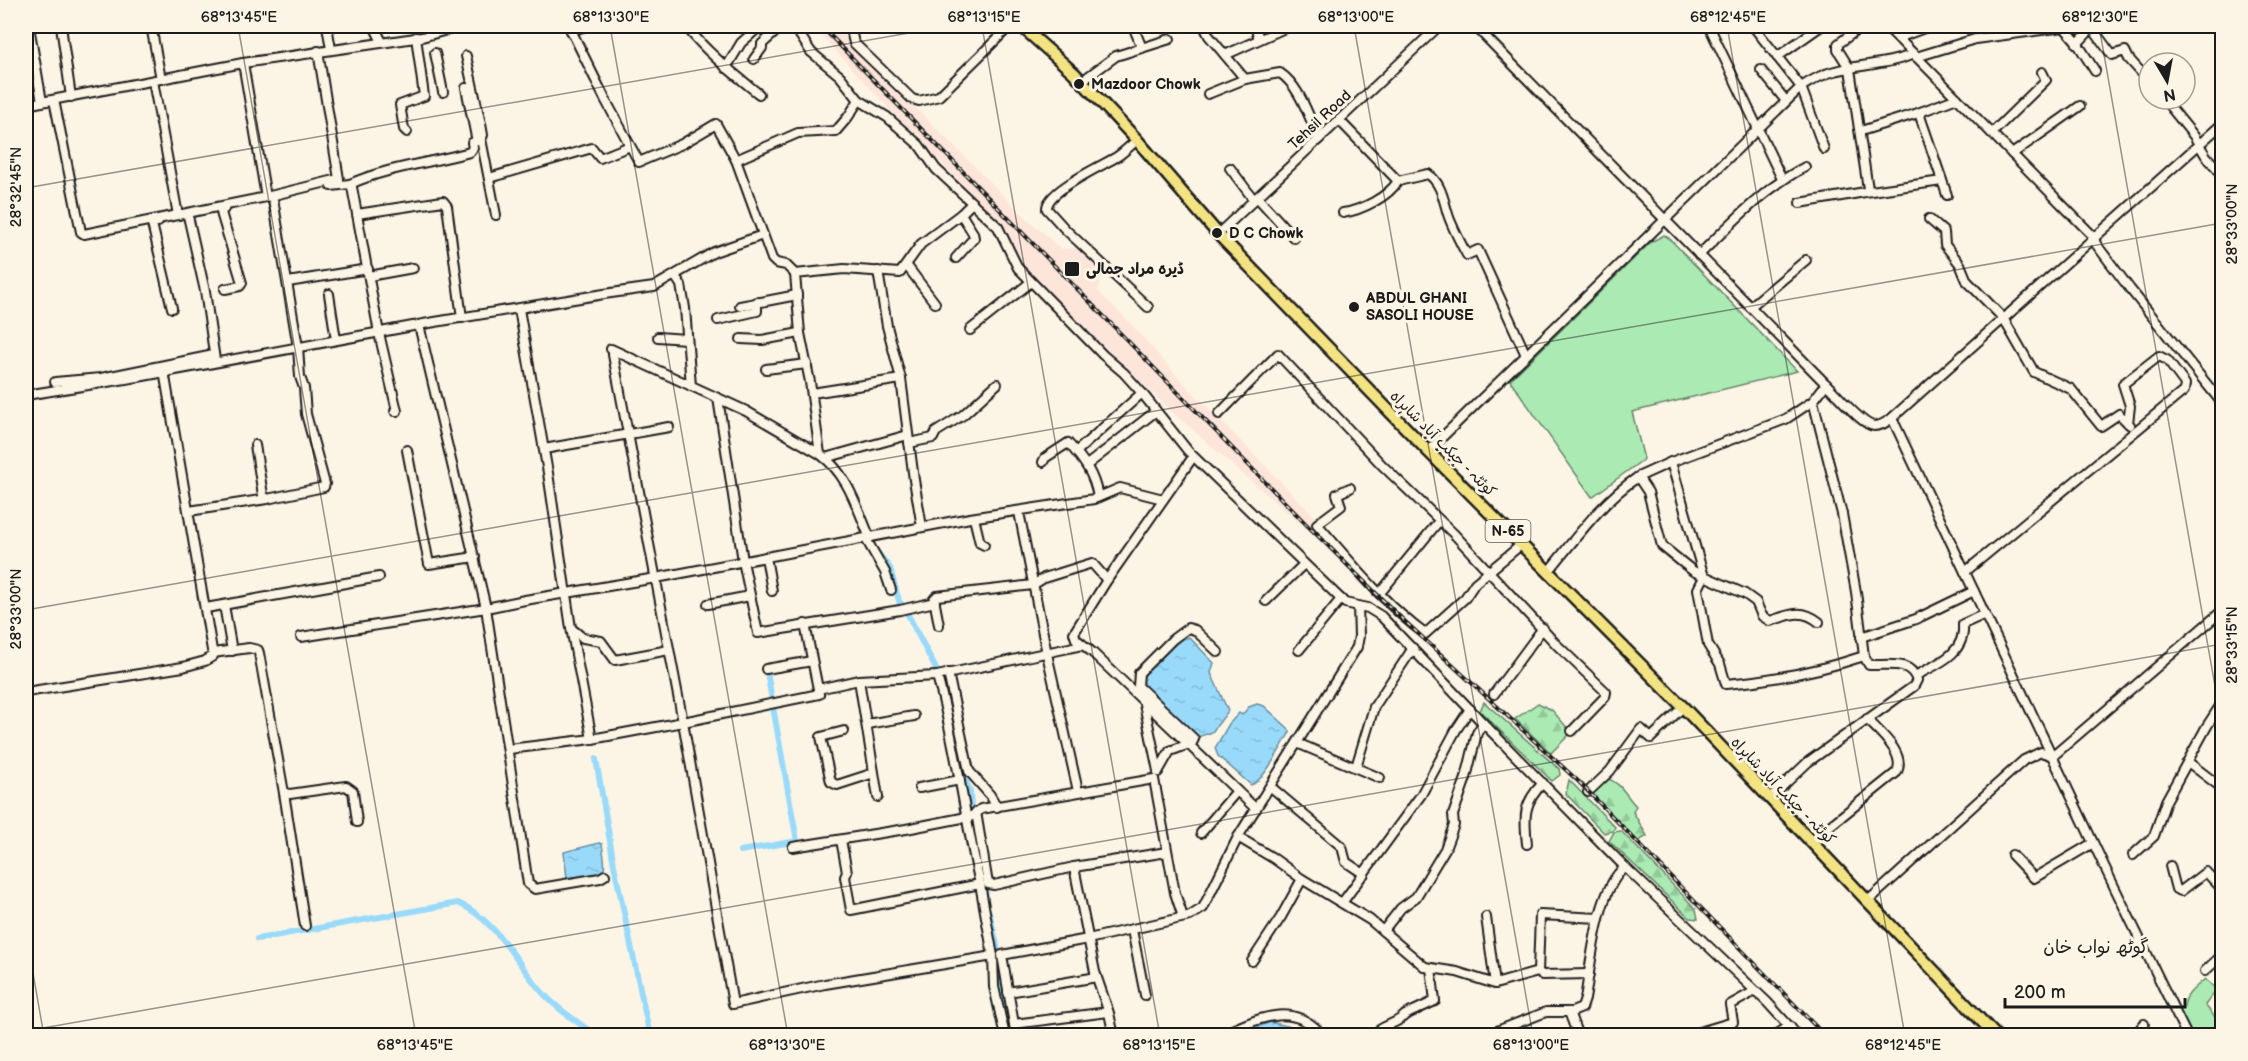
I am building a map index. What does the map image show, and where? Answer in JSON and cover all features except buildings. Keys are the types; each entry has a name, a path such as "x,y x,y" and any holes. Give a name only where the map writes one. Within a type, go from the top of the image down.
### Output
{"highway":[{"name":"کوئٹہ - جیکب آباد شاہراہ","path":"1021,26 1082,81 1137,140 1218,234 1428,451 1683,707 1996,1035"}],"street":[{"path":"29,26 42,102"},
{"path":"61,26 71,97"},
{"path":"151,26 178,215"},
{"path":"327,26 331,49"},
{"path":"374,26 382,42"},
{"path":"26,105 243,63 416,38 461,26"},
{"path":"585,26 570,28 639,162 682,144 716,124 736,160 772,259 776,263 786,265 795,274 800,333 822,456"},
{"path":"686,26 726,68 759,94"},
{"path":"726,68 741,44 760,26"},
{"path":"754,59 762,48 762,44 782,26"},
{"path":"794,26 811,52 840,75 859,100 887,117 919,145 936,169 998,227 1018,268 1103,355 1124,373 1193,457 1345,603 1368,608 1381,616 1625,867 1798,1035"},
{"path":"850,26 854,43 912,99 919,101 939,96 1010,26"},
{"path":"1132,26 1142,48"},
{"path":"1204,26 1209,36 1245,79"},
{"path":"1255,26 1259,39"},
{"path":"1225,55 1289,26"},
{"name":"Tehsil Road","path":"1218,234 1439,26"},
{"path":"1475,26 1826,384 1872,426 1882,425 1892,418 2223,124"},
{"path":"1709,26 1756,129 1782,179"},
{"path":"1754,26 1801,87 1824,149"},
{"path":"1777,57 1821,26"},
{"path":"1862,26 1838,44 1838,50 1850,69 1868,189 1871,191"},
{"path":"1886,26 2094,237 2096,244 2130,289 2223,403"},
{"path":"1898,38 1930,26"},
{"path":"2218,26 2223,30"},
{"path":"1428,451 1756,129 1801,87 1818,77 1897,61 1975,39 2064,27 2094,71"},
{"path":"2077,44 2092,28 2112,55 2126,51 2129,59 2137,68"},
{"path":"407,132 404,129 400,105 424,96 416,38"},
{"path":"1082,81 1116,56 1170,39"},
{"path":"172,308 153,222 224,209 339,179 318,51"},
{"path":"435,53 443,92"},
{"path":"54,100 82,233 350,184 384,172 435,162 470,152 472,143 480,140 483,135 466,56"},
{"path":"189,511 267,499 324,487 325,484 306,414 288,282 243,63"},
{"path":"1761,70 1786,101"},
{"path":"1992,133 2046,80 2042,72"},
{"path":"1208,94 1245,79 1280,73 1288,78 1301,100 1319,140"},
{"path":"466,88 476,138 480,140 496,214"},
{"path":"1861,131 1919,113 1957,98"},
{"path":"736,160 798,133 836,131 859,100"},
{"path":"2012,154 2080,106"},
{"path":"2174,111 2194,136 2206,156 2223,174"},
{"path":"1919,113 1947,195"},
{"path":"1339,120 1398,181"},
{"path":"1137,140 1119,155 1064,188 1046,204 1065,229 1148,307"},
{"path":"489,178 592,148 600,158 630,146"},
{"path":"1699,255 1782,179 1805,167"},
{"path":"1230,168 1294,238"},
{"path":"1343,213 1381,197 1392,190 1398,181 1428,174 1432,177 1445,200 1449,218 1467,255 1478,250 1526,355"},
{"path":"1800,203 1942,181"},
{"path":"350,184 369,272 379,333 397,411 395,411"},
{"path":"357,214 443,201 447,206 462,318"},
{"path":"795,274 844,269 900,273 921,244 972,203"},
{"path":"224,209 221,212 242,284 225,289"},
{"path":"956,258 974,238 961,214"},
{"path":"188,216 205,291 215,358"},
{"path":"1929,219 1944,232 1945,245 1960,264 1967,281 2003,318 2034,372 2070,389 2101,426 2119,414 2135,431"},
{"path":"55,382 101,378 215,358 298,347 654,287 714,252 762,235"},
{"path":"1750,307 1806,260"},
{"path":"907,266 934,303"},
{"path":"288,282 413,268"},
{"path":"878,271 885,320 901,379 922,527"},
{"path":"675,276 681,285 685,308 691,386"},
{"path":"970,330 1031,282"},
{"path":"329,294 336,340"},
{"path":"740,306 797,295"},
{"path":"718,320 757,311 757,302"},
{"path":"519,309 571,628 592,739"},
{"path":"419,325 486,609 528,884 535,889 600,878 605,875"},
{"path":"741,339 762,340 800,333"},
{"path":"658,337 686,339"},
{"path":"891,590 848,486 834,466 822,456 746,411 612,352 683,722 733,1004 825,984 993,956"},
{"path":"1219,414 1278,354 1339,421 1454,534 1557,645 1606,692 1605,697 1572,731"},
{"path":"1965,572 2185,389 2182,381 2164,358 2158,356 2123,384 2130,406 2128,423"},
{"path":"26,395 164,371 215,358"},
{"path":"766,369 807,364"},
{"path":"26,692 183,667 211,658 213,653 206,608 164,371"},
{"path":"812,393 901,379"},
{"path":"822,456 909,439 933,438 936,432 963,415 997,384"},
{"path":"1548,572 1598,511 1622,488 1638,477 1671,462 1786,419 1813,401 1826,384"},
{"path":"1076,452 1142,393"},
{"path":"718,398 743,561 758,633 900,610 935,602"},
{"path":"1770,798 1808,762 1914,686 1917,680 1911,671 1898,663 1869,665 1864,656 1857,592 1842,514 1813,401"},
{"path":"1087,465 1156,411"},
{"path":"1892,418 2093,843 2187,1035"},
{"path":"543,449 669,427"},
{"path":"1043,462 1045,458 1068,443 1087,465 1095,480 1098,497"},
{"path":"255,445 263,495 267,499"},
{"path":"407,450 429,564 475,557"},
{"path":"1193,457 1107,580 1074,633 1076,639 1256,808"},
{"path":"1671,462 1704,577 1698,589 1708,645 1720,664 1726,684 1787,677 1825,669 1864,656"},
{"path":"1638,477 1648,492 1662,546 1693,571 1745,594 1756,603 1762,616 1770,621 1796,613 1809,614 1819,622"},
{"path":"301,637 486,609 922,527 1098,497 1120,488 1163,499"},
{"path":"1350,488 1337,494 1341,506 1317,524 1408,622 1425,634 1465,597 1475,583 1522,544"},
{"path":"1019,512 1047,654 1078,791"},
{"path":"974,518 980,543 984,545"},
{"path":"1380,592 1440,521"},
{"path":"766,557 772,591"},
{"path":"939,625 935,602 937,596 1033,585 1044,578 1092,563 1107,580"},
{"path":"1266,601 1304,564"},
{"path":"206,608 379,578"},
{"path":"1861,637 1916,620 1974,591"},
{"path":"708,604 750,596"},
{"path":"1299,650 1341,599"},
{"path":"224,605 232,651"},
{"path":"1108,1012 1014,1027 1002,955 1132,930 1190,916 1203,908 1238,837 1357,647 1358,606"},
{"path":"2053,756 2223,611"},
{"path":"1915,676 1946,659 1957,650 1964,635 1963,624 1985,614"},
{"path":"508,749 592,739 819,694 805,624"},
{"path":"571,628 583,638 601,640 615,660 669,650"},
{"path":"793,847 972,816 981,809 1156,775 1170,751 1189,744 1194,739 1138,686 1139,673 1149,661 1188,628 1195,630 1218,652"},
{"path":"1494,694 1543,628"},
{"path":"818,689 859,680 937,676 1083,645"},
{"path":"213,653 254,648 258,650 261,657 305,926"},
{"path":"1356,767 1374,707 1413,648"},
{"path":"766,669 812,661"},
{"path":"948,673 969,771 990,795 997,807"},
{"path":"937,676 948,715 965,817 993,956 994,987 1005,1035"},
{"path":"859,680 878,797"},
{"path":"1144,702 1167,852 1175,893 1183,916"},
{"path":"2133,855 2154,836 2166,801 2207,726 2223,703"},
{"path":"1588,792 1610,771 1641,729 1651,738 1683,707"},
{"path":"1342,903 1421,795 1470,709"},
{"path":"867,724 914,716"},
{"path":"1811,841 1897,772 1898,756 1867,719"},
{"path":"1383,931 1401,908 1416,897 1445,849 1454,825 1453,815 1467,778 1477,733 1483,723"},
{"path":"844,731 821,736 831,782 837,785 874,773"},
{"path":"1297,743 1380,778"},
{"path":"1868,901 2024,760 2041,752 2053,756"},
{"path":"2188,762 2223,788"},
{"path":"920,788 960,780"},
{"path":"1527,844 1526,810 1531,795 1543,783"},
{"path":"284,793 350,787 353,791 357,822"},
{"path":"1271,787 1342,847 1346,862 1364,874"},
{"path":"1201,832 1237,791"},
{"path":"976,812 988,884 994,885 1074,867 1167,852"},
{"path":"1238,837 1370,920 1425,967 1457,972 1495,984 1538,972 1542,975 1589,974"},
{"path":"841,840 851,910 980,884"},
{"path":"2012,855 2034,878 2093,843"},
{"path":"2170,866 2176,889 2181,891 2206,872 2223,889"},
{"path":"1074,867 1097,977 1114,1035"},
{"path":"1484,1035 1546,1012 1569,1012 1582,1008 1599,918 1616,874 1625,867"},
{"path":"1252,961 1281,917 1302,879"},
{"path":"1538,972 1540,915 1599,918"},
{"path":"1486,917 1495,984"},
{"path":"1132,930 1145,995"},
{"path":"2205,971 2223,955"},
{"path":"1372,1035 1381,1026 1402,1019 1405,1015 1435,1001 1431,968"},
{"path":"1008,992 1097,977"},
{"path":"1686,1035 1733,1022 1730,1005 1755,991"},
{"path":"1569,1012 1578,1035"},
{"path":"1218,1035 1279,1014 1300,1018 1314,1024 1323,1035"},
{"path":"2134,1035 2144,1024"},
{"path":"1774,1035 1790,1026"}],"shaded area":[{"path":"813,26 834,26 1019,211 1061,249 1081,248 1102,276 1098,291 1177,376 1318,520 1306,529 1171,411 1020,265 998,222 899,120"}],"green space":[{"path":"1664,235 1797,371 1632,412 1644,459 1592,497 1510,380 1651,242"},
{"path":"1484,702 1559,769 1560,775 1552,781 1480,711"},
{"path":"1538,703 1552,710 1570,731 1570,734 1551,753 1515,719"},
{"path":"1606,778 1620,786 1636,806 1633,812 1647,836 1637,842 1590,793"},
{"path":"1569,780 1615,827 1613,831 1604,833 1566,794"},
{"path":"1621,831 1696,909 1698,919 1690,918 1609,841 1614,832"},
{"path":"2205,979 2217,990 2205,1005 2219,1022 2207,1035 2192,1035 2178,1011 2184,1007 2192,991"}],"water":[{"path":"1189,637 1214,663 1211,673 1228,711 1212,732 1198,737 1140,685 1141,675 1149,665 1170,647"},
{"path":"1257,704 1264,706 1290,732 1267,770 1251,785 1218,756 1215,748 1229,724 1239,713 1242,715 1249,707"},
{"path":"602,844 604,856 604,870 601,874 571,880 567,878 564,852"},
{"path":"1270,1022 1296,1028 1309,1035 1237,1035"}],"waterway":[{"path":"876,550 890,568 899,601 904,608"},
{"path":"906,611 938,673"},
{"path":"767,672 772,700"},
{"path":"941,679 952,713 964,776 970,792 971,811"},
{"path":"740,851 797,841 773,707"},
{"path":"596,759 614,865 650,1036"},
{"path":"972,821 986,896"},
{"path":"257,939 458,903 484,920 549,999 568,1016 597,1036"},
{"path":"989,912 997,945 998,974 1004,1009"}],"railway":[{"path":"821,26 1307,525 1398,615 1579,782 1825,1036"}],"place":[{"name":"Mazdoor Chowk","path":"1079,84"},
{"name":"D C Chowk","path":"1217,233"},
{"name":"ڈیرہ مراد جمالی","path":"1072,269"},
{"name":"ABDUL GHANI SASOLI HOUSE","path":"1354,307"}],"district":[{"name":"گوٹھ نواب خان","path":"2096,947"}]}
